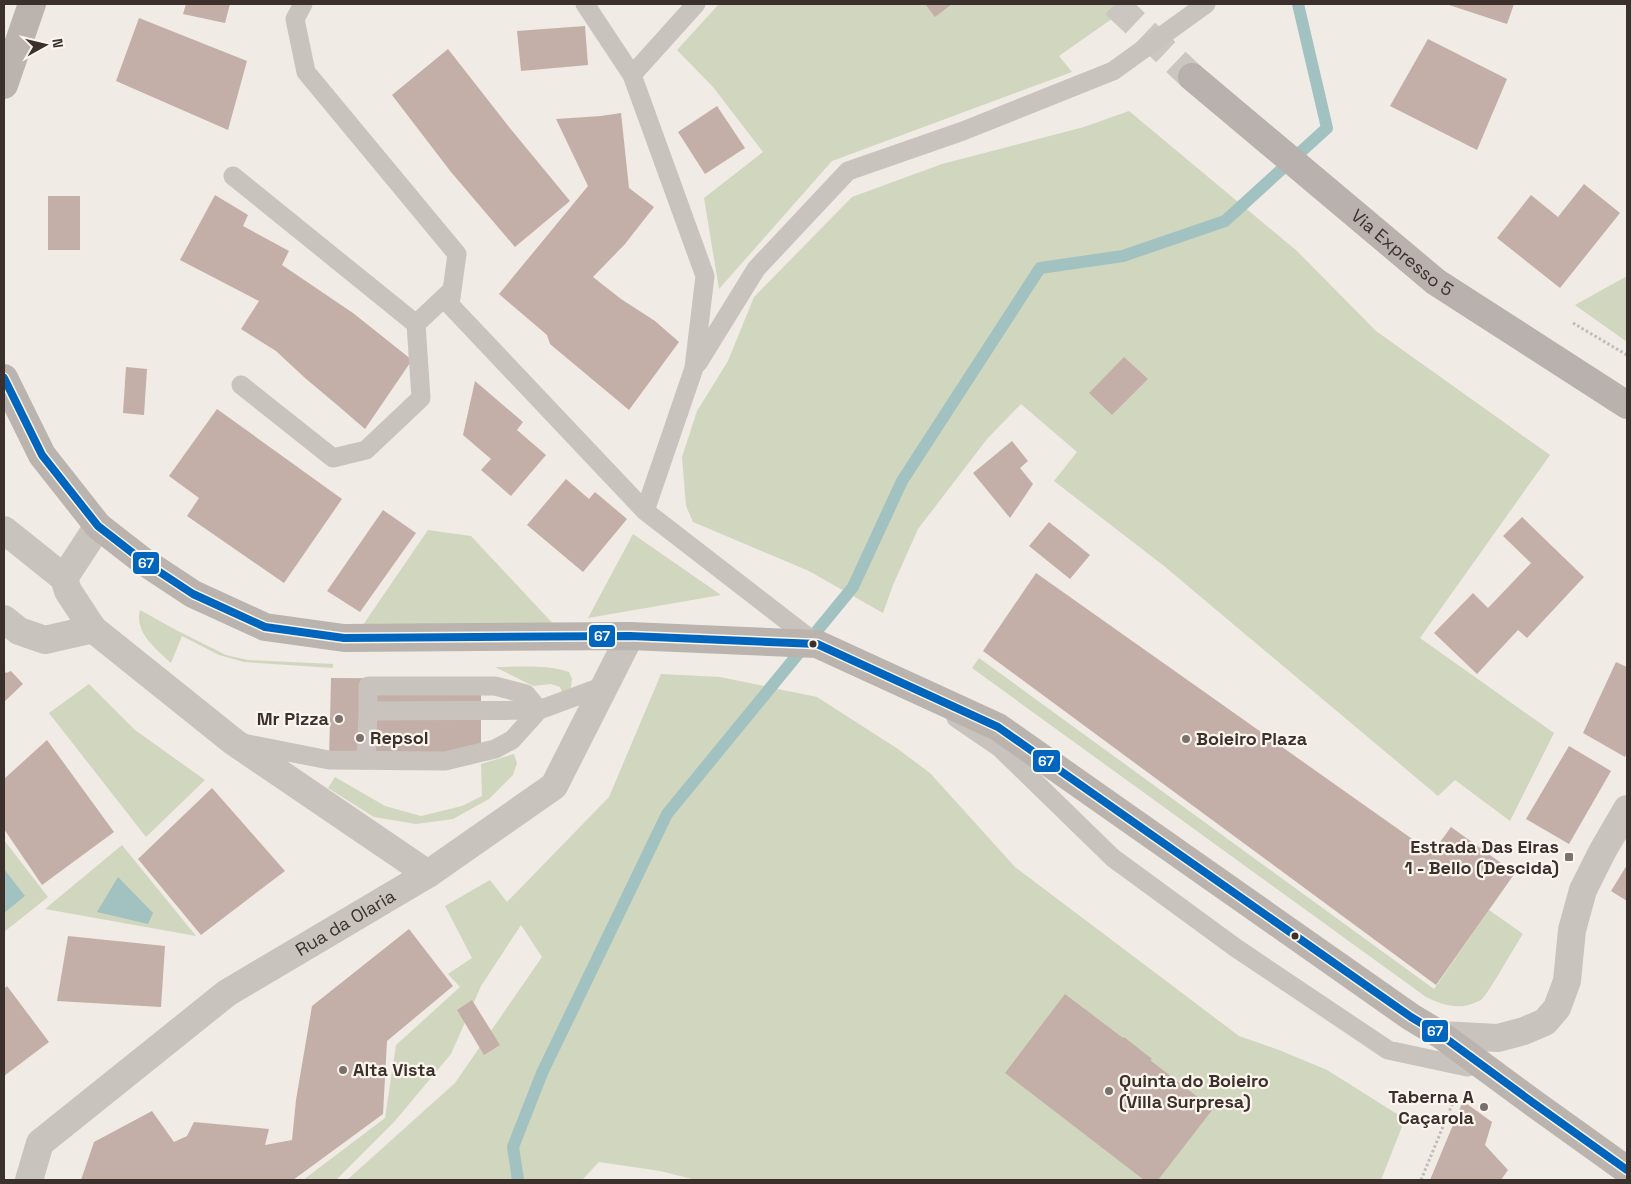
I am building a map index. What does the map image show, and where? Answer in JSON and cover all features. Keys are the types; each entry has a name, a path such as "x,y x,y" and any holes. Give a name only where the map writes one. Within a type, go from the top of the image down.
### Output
{"main road":[{"path":"4,85 32,4"},
{"name":"Via Expresso 5","path":"1192,77 1436,282 1627,405"},
{"path":"4,378 42,456 98,526 143,561 193,594 265,627 344,638 630,636 817,644 998,727 1412,1017 1442,1035 1627,1170"}],"street":[{"path":"64,578 98,526"},
{"path":"4,530 64,578 68,591 93,629 234,742 428,874"},
{"path":"4,619 19,632 45,640 93,629"},
{"name":"Rua da Olaria","path":"29,1180 40,1143 227,993 428,874 554,786 630,636"},
{"path":"1442,1035 1498,1038 1524,1031 1545,1022 1557,1008 1567,981 1572,930 1583,890 1627,809"}],"lane":[{"path":"303,4 295,20 306,72 457,254 450,305 645,512 817,644"},
{"path":"585,4 632,75 705,276 694,368 645,512"},
{"path":"632,75 696,4"},
{"path":"694,368 756,269 848,170 962,130 1113,72 1206,4"},
{"path":"233,176 416,324 421,398 366,450 333,458 241,385"},
{"path":"416,324 452,290"},
{"path":"366,760 368,686 495,686 526,694 539,710"},
{"path":"368,711 539,710 604,686"},
{"path":"916,690 1000,748 1113,858 1236,948 1388,1050 1468,1067 1481,1064"},
{"path":"234,742 329,760 445,761 495,748 512,740 539,710"}],"path":[{"path":"1573,323 1627,355"},
{"path":"1421,1180 1459,1087"}],"green space":[{"path":"719,4 1133,4 1059,56 1072,72 832,161 719,289 704,198 763,152 713,87 677,50"},
{"path":"1129,111 1297,251 1376,331 1550,455 1420,638 1554,733 1510,821 1455,780 1438,796 1164,566 1054,481 1077,452 1021,404 987,439 918,529 893,585 883,613 809,571 693,522 686,506 682,457 697,411 728,361 754,297 852,197 942,164 1084,127"},
{"path":"1627,276 1627,342 1575,305"},
{"path":"428,530 471,536 557,628 354,638"},
{"path":"633,534 721,595 588,618"},
{"path":"140,610 226,655 248,660 333,664 333,668 244,662 219,655 182,636 171,663 153,646 143,633 140,626"},
{"path":"979,658 1434,989 1489,910 1523,934 1481,1000 1466,1005 1453,1006 1426,997 972,668"},
{"path":"495,667 541,667 569,672 572,679 570,694 563,696 560,687 551,684 533,686"},
{"path":"661,674 720,677 817,697 898,749 930,773 1015,867 1239,1036 1327,1070 1405,1119 1381,1180 696,1180 660,1171 599,1162 582,1180 347,1180 455,1083 542,957 521,925 481,986 451,1054 394,1122 336,1180 303,1180 385,1118 396,1045 460,987 448,974 472,958 445,906 490,880 507,902 609,797"},
{"path":"89,684 135,730 205,780 146,837 49,713"},
{"path":"514,754 517,763 513,775 489,799 453,819 416,824 374,817 328,788 335,777 385,806 421,816 462,806 482,796 481,764"},
{"path":"4,840 48,897 4,932"},
{"path":"122,845 196,936 45,909"}],"water":[{"path":"4,869 25,896 4,913"},
{"path":"118,877 153,913 148,924 97,912"}],"building":[{"path":"186,4 230,4 225,23 183,14"},
{"path":"925,4 952,4 935,17"},
{"path":"1446,4 1514,4 1507,24"},
{"path":"139,18 247,61 228,130 116,81"},
{"path":"585,26 588,65 521,71 517,31"},
{"path":"1428,39 1507,79 1477,150 1390,106"},
{"path":"448,49 570,201 515,247 451,172 392,95"},
{"path":"717,106 745,148 705,174 678,132"},
{"path":"621,113 629,188 654,207 625,244 593,277 621,299 655,321 679,342 629,410 550,344 547,335 499,294 588,186 556,119"},
{"path":"1584,184 1620,213 1560,288 1497,238 1531,195 1558,217"},
{"path":"215,195 248,215 243,226 289,251 282,265 353,313 412,360 365,429 276,351 241,329 259,301 180,260"},
{"path":"48,196 80,196 80,250 48,250"},
{"path":"1124,357 1148,379 1112,415 1089,393"},
{"path":"126,367 147,369 144,415 123,413"},
{"path":"475,381 523,422 517,430 546,455 511,496 481,470 491,459 463,435"},
{"path":"217,409 342,499 284,583 187,516 199,498 169,476"},
{"path":"1012,441 1028,461 1020,468 1033,484 1010,518 973,473"},
{"path":"566,479 589,499 595,492 627,519 583,572 527,525"},
{"path":"383,510 416,533 360,612 327,591"},
{"path":"1522,517 1584,577 1527,638 1518,630 1477,674 1434,633 1473,593 1488,608 1531,563 1503,536"},
{"path":"1049,522 1090,555 1070,579 1029,546"},
{"name":"Boieiro Plaza","path":"1036,573 1432,853 1451,827 1515,873 1436,985 983,651"},
{"path":"1616,662 1627,667 1627,751 1625,757 1583,733"},
{"path":"4,670 6,673 11,671 23,684 4,702"},
{"path":"331,678 481,679 481,762 329,760"},
{"path":"47,740 114,832 42,885 4,829 4,779"},
{"path":"1569,746 1611,771 1569,844 1526,819"},
{"path":"212,788 285,871 201,935 138,859"},
{"path":"1627,865 1627,901 1611,891"},
{"name":"Alta Vista","path":"409,929 453,986 387,1041 383,1114 293,1180 81,1180 94,1142 152,1111 174,1142 187,1136 194,1122 269,1129 265,1145 292,1140 296,1100 312,1006"},
{"path":"68,936 165,946 161,1007 57,1001"},
{"path":"7,986 49,1042 4,1076 4,989"},
{"name":"Quinta do Boieiro (Villa Surpresa)","path":"1065,994 1124,1037 1152,1059 1150,1060 1213,1109 1158,1180 1144,1180 1005,1073"},
{"path":"472,1000 500,1045 484,1055 457,1010"},
{"path":"1463,1101 1492,1122 1485,1145 1508,1170 1501,1180 1430,1180"}],"waterway":[{"path":"518,1180 513,1147 542,1073 667,814 853,587 902,481 1040,268 1123,256 1225,221 1327,128 1298,4"}],"tunnel":[{"path":"1115,4 1192,77"}],"transit line":[{"name":"67","path":"4,378 42,455 98,526 143,561 193,594 265,627 344,638 630,636 817,644 998,727 1411,1017 1441,1035 1627,1170"}],"place":[{"name":"Mr Pizza","path":"339,719"},
{"name":"Repsol","path":"360,738"},
{"name":"Boieiro Plaza","path":"1186,739"},
{"name":"Estrada Das Eiras 1 - Bello (Descida)","path":"1569,857"},
{"name":"Alta Vista","path":"343,1070"},
{"name":"Quinta do Boieiro (Villa Surpresa)","path":"1109,1091"},
{"name":"Taberna A Caçarola","path":"1484,1107"}]}
